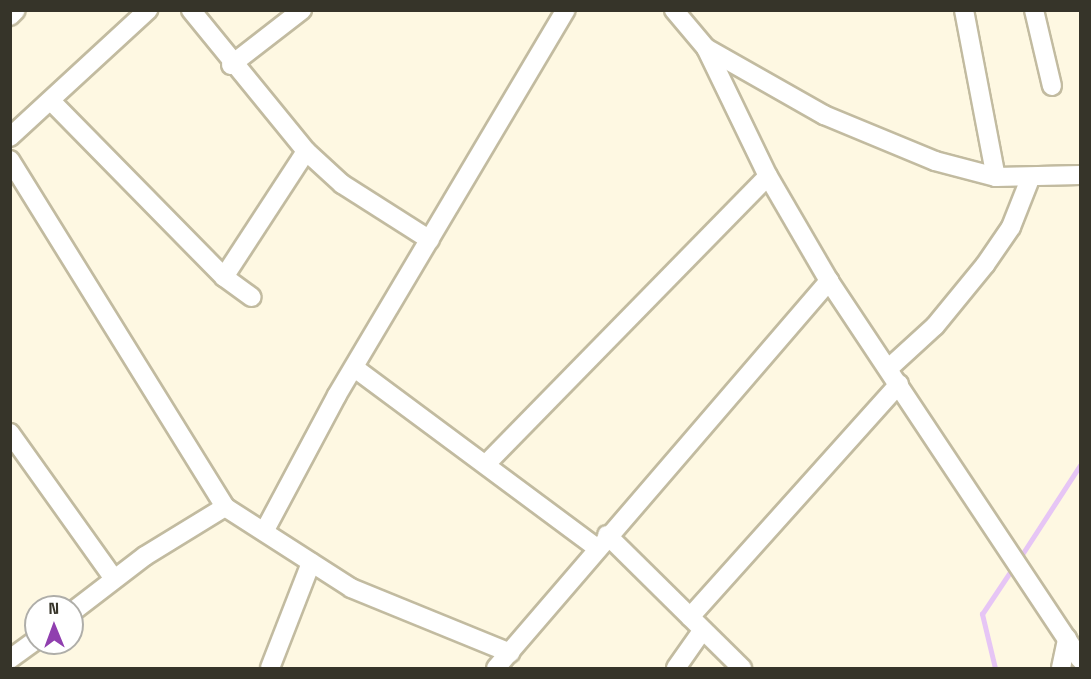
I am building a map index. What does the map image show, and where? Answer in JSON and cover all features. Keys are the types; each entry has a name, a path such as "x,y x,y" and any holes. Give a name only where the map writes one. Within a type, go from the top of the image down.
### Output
{"street":[{"path":"10,16 16,10"},
{"path":"10,137 53,103 148,10"},
{"path":"190,10 231,65 306,151 342,184 430,240"},
{"path":"231,65 302,10"},
{"path":"265,530 430,240 566,10"},
{"path":"674,10 706,48 768,176 829,281 889,368 1080,659"},
{"path":"964,10 996,177"},
{"path":"1034,10 1052,86"},
{"path":"706,48 824,115 935,161 996,177 1030,180 1080,175"},
{"path":"53,103 224,277 252,297"},
{"path":"224,277 306,151"},
{"path":"10,160 225,507 265,530 311,563 373,599 510,653"},
{"path":"488,462 768,176"},
{"path":"889,368 935,326 985,265 1011,227 1030,180"},
{"path":"496,669 602,541 829,281"},
{"path":"356,369 602,541 690,617 742,669"},
{"path":"690,617 899,384"},
{"path":"10,433 114,579"},
{"path":"84,603 114,579 225,507"},
{"path":"270,669 311,563"},
{"path":"676,669 702,631"},
{"path":"1060,669 1067,639"},
{"path":"10,659 24,649"}],"waterway":[{"path":"1019,559 1080,465"},
{"path":"995,668 982,614 1014,566"}]}
